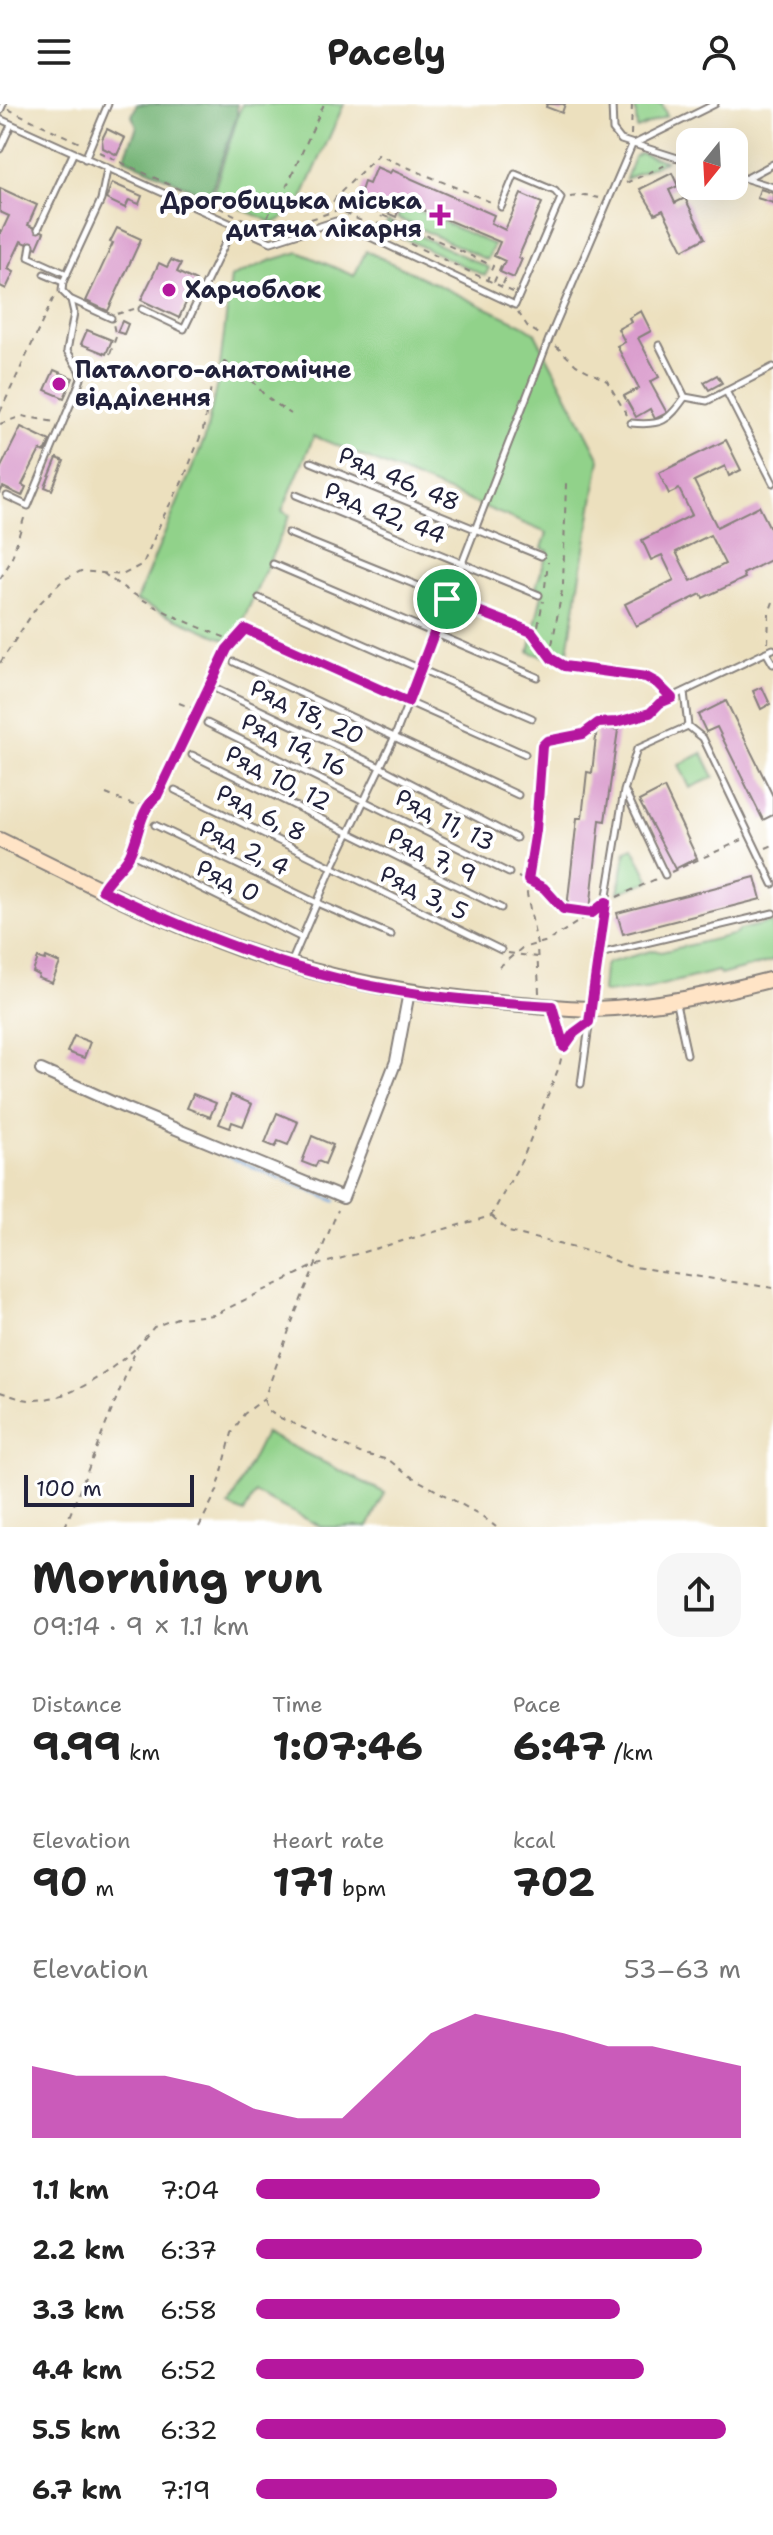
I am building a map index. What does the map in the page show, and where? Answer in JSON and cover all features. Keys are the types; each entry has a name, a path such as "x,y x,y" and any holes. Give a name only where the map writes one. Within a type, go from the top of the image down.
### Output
{"street":[{"path":"0,840 102,890 240,949 349,981 409,992 545,1006 590,1015 676,1001 773,979"},
{"path":"41,1070 343,1198 396,1061 409,992"}],"lane":[{"path":"85,159 108,104"},
{"path":"612,104 613,130 621,140 676,158"},
{"path":"290,965 395,736 549,339 632,145 715,104"},
{"path":"0,119 271,242 336,221 515,305 561,198 555,191 515,174 501,207"},
{"path":"0,149 11,125"},
{"path":"38,229 73,154"},
{"path":"748,178 773,164"},
{"path":"63,285 101,200 107,170"},
{"path":"748,180 773,187"},
{"path":"142,309 184,329 233,227"},
{"path":"31,245 29,257 67,274"},
{"path":"7,496 28,506 81,379 67,351 74,313 71,300 63,285 44,274"},
{"path":"71,300 111,318"},
{"path":"659,345 685,397"},
{"path":"685,397 707,401 773,367"},
{"path":"726,391 773,483"},
{"path":"631,423 653,425 671,417 685,397"},
{"name":"Ряд 46, 48","path":"311,462 541,556"},
{"name":"Ряд 42, 44","path":"296,495 539,595"},
{"path":"288,533 532,632"},
{"path":"273,564 537,677"},
{"path":"259,598 532,718"},
{"path":"245,629 525,754"},
{"path":"660,703 770,650 773,664"},
{"path":"234,662 518,795"},
{"name":"Ряд 18, 20","path":"218,690 380,767 516,838"},
{"path":"684,692 688,726 703,738 773,884"},
{"name":"Ряд 14, 16","path":"207,723 365,799"},
{"path":"581,1084 624,791 637,749 688,726"},
{"name":"Ряд 10, 12","path":"192,755 348,834"},
{"name":"Ряд 6, 8","path":"175,790 332,868"},
{"path":"624,791 665,875"},
{"name":"Ряд 11, 13","path":"365,799 509,873"},
{"name":"Ряд 2, 4","path":"155,825 391,935"},
{"name":"Ряд 7, 9","path":"348,834 501,908"},
{"name":"Ряд 0","path":"138,857 302,938"},
{"name":"Ряд 3, 5","path":"332,868 501,950"},
{"path":"598,954 773,913"},
{"path":"676,1001 687,1054"}],"path":[{"path":"2,107 260,227 284,192 324,104"},
{"path":"632,104 632,145"},
{"path":"325,214 336,197 378,155 501,207"},
{"path":"613,189 676,161"},
{"path":"561,198 585,195 608,200"},
{"path":"312,219 356,203 493,266 487,280"},
{"path":"338,210 519,295"},
{"path":"376,228 382,215"},
{"path":"494,283 503,261"},
{"path":"502,287 507,275"},
{"path":"0,412 57,291 63,285"},
{"path":"515,305 528,327 549,339 576,365 607,381 631,423"},
{"path":"110,354 116,337 111,318 121,311 142,309"},
{"path":"0,663 38,605 63,580 81,571 129,573 143,564 198,444 213,376 224,362 242,368 266,397 291,414"},
{"path":"0,424 22,416 63,425"},
{"path":"550,656 563,585 566,483"},
{"path":"0,579 11,561 28,506"},
{"path":"102,573 150,604 185,622 232,640"},
{"path":"770,650 769,613 773,602"},
{"path":"106,794 136,806 147,804 157,796 232,640 245,629"},
{"path":"532,632 550,656 567,667 646,677 672,698"},
{"path":"179,703 196,711 207,723"},
{"path":"564,1047 545,1006 527,894 536,830 542,746 547,741 583,734 598,723 617,722 650,713 660,703"},
{"path":"102,890 109,877 126,863 147,804"},
{"path":"499,967 522,948 537,945 606,902 750,836"},
{"path":"509,873 544,888 563,909 592,913"},
{"path":"501,950 538,957"},
{"path":"0,1392 28,1400 59,1396 105,1375 154,1327 177,1318 214,1315 314,1266 491,1216 523,1158 564,1047 590,1015"},
{"path":"199,1527 217,1491 232,1433 244,1414 264,1399 343,1198"},
{"path":"491,1216 509,1232 599,1254 628,1266 773,1288"},
{"path":"65,1527 137,1347"},
{"path":"264,1399 268,1410 276,1416 360,1453 389,1460 405,1473 496,1527"}],"green space":[{"path":"137,104 237,104 237,115 209,197 124,158 137,127 132,116"},
{"path":"242,104 344,104 297,210 274,223 212,197"},
{"path":"635,104 662,104 667,116 637,129"},
{"path":"640,153 665,161 626,179 634,157"},
{"path":"404,204 494,245 487,260 397,218"},
{"path":"388,221 489,268 485,276 384,229"},
{"path":"366,251 535,333 600,459 566,663 529,652 543,590 536,587 548,551 542,548 547,533 314,436 282,511 290,515 233,643 136,601 205,438 219,374 231,277 299,252 354,276"},
{"path":"702,753 714,777 690,788 679,765"},
{"path":"633,847 650,881 618,893 626,850"},
{"path":"773,922 773,961 646,989 602,991 607,963 736,934 738,930"},
{"path":"265,1433 385,1493 368,1527 322,1527 255,1493 244,1513 229,1506"}],"building":[{"path":"547,104 565,104 562,113 546,107"},
{"path":"107,129 125,138 117,155 103,148 102,139"},
{"path":"376,167 390,173 392,170 494,215 491,223 505,230 521,194 542,203 518,258 522,259 514,278 500,272 505,261 494,256 500,242 402,201 396,217 358,200 364,182 369,184"},
{"path":"672,173 676,187 669,190 675,203 686,200 705,238 683,250 663,210 655,214 640,189"},
{"path":"112,183 142,196 139,204 129,200 125,208 106,199"},
{"path":"0,188 37,205 28,225 44,232 37,248 21,241 8,269 14,272 6,289 0,286 0,230 9,216 0,212"},
{"path":"760,189 773,193 773,203 757,198"},
{"path":"117,228 141,239 108,311 86,301"},
{"name":"Харчоблок","path":"171,260 181,264 177,272 196,281 179,318 141,300 159,263 167,267"},
{"path":"641,311 651,331 638,338 659,377 650,382 667,413 655,419 650,409 636,417 624,396 639,388 617,346 625,342 618,329 631,322 629,318"},
{"path":"122,321 128,324 124,334 117,332"},
{"path":"87,330 112,340 106,354 81,344"},
{"name":"Паталого-анатомічне відділення","path":"54,370 73,378 64,398 45,390"},
{"path":"717,375 722,383 709,390 704,382"},
{"path":"21,427 50,441 45,452 40,450 22,485 26,487 22,496 3,487 0,493 0,469"},
{"path":"726,440 741,470 729,476 725,466 694,481 717,527 759,506 773,534 773,559 743,574 745,578 703,598 701,594 636,626 625,604 674,580 662,555 651,560 642,540 692,515 679,489 669,494 659,473","holes":["710,535 725,564 691,581 676,552"]},
{"path":"57,458 64,461 52,490 45,487"},
{"path":"762,687 770,704 761,709 753,691"},
{"path":"726,701 773,796 773,815 763,820 717,727 706,732 698,715"},
{"path":"597,727 618,730 605,821 600,820 590,910 567,908 577,818 582,818 587,772 592,773"},
{"path":"664,788 697,858 675,869 639,801"},
{"path":"755,877 761,899 623,934 617,913"},
{"path":"46,957 60,963 52,983 38,978 39,975 33,972 38,958 45,960"},
{"path":"74,1036 90,1042 84,1058 67,1052"},
{"path":"193,1094 216,1103 210,1117 187,1108"},
{"path":"231,1095 252,1104 243,1126 232,1122 230,1128 219,1124"},
{"path":"277,1113 298,1122 288,1145 278,1141 275,1147 265,1143"},
{"path":"312,1136 333,1145 325,1164 318,1161 315,1167 302,1162"}],"waterway":[{"path":"208,1148 335,1201"}],"place":[{"name":"Дрогобицька міська дитяча лікарня","path":"440,215"},
{"name":"Харчоблок","path":"169,290"},
{"name":"Паталого-анатомічне відділення","path":"59,384"}],"route":[{"path":"447,599 532,632 552,659 564,666 646,677 672,698 660,703 650,713 617,722 598,723 583,734 547,741 542,746 536,830 528,880 544,888 563,909 592,913 606,902 589,1022 574,1033 564,1047 552,1006 389,990 349,981 240,949 102,890 109,877 126,863 147,804 157,796 191,719 232,640 245,629 408,702 447,599"}]}
